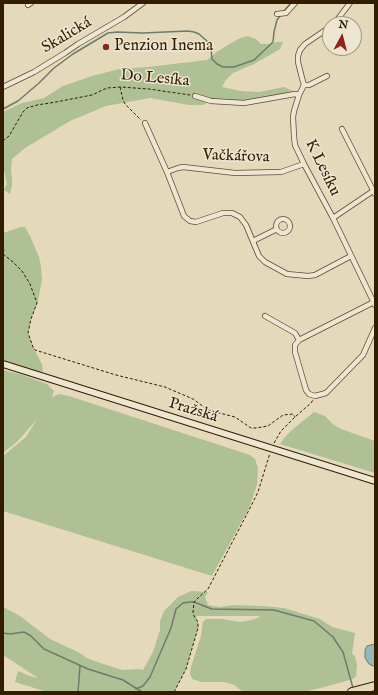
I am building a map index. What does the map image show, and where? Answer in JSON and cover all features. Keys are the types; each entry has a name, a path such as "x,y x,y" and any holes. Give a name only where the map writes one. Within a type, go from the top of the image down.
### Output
{"highway":[{"path":"352,692 375,686"}],"main road":[{"name":"Pražská","path":"3,364 375,481"}],"street":[{"name":"Skalická","path":"3,87 34,72 118,21 143,3"},
{"path":"280,14 286,13 295,3"},
{"path":"340,16 350,3"},
{"path":"322,32 305,44 300,50 298,62 304,85 309,85 327,76"},
{"name":"K Lesíku","path":"304,85 296,101 293,117 295,145 375,304"},
{"name":"Do Lesíka","path":"195,96 211,100 244,103 295,94 299,95"},
{"path":"145,123 167,172 184,216 190,221 196,222 223,213 232,213 240,217 246,225 259,256 265,262 287,274 308,276 315,275 351,256"},
{"path":"332,218 374,192 342,129"},
{"name":"Vačkářova","path":"167,172 183,167 235,173 281,172 304,164"},
{"path":"253,241 277,229"},
{"path":"375,304 299,340 295,345 306,390 309,394 315,396 326,393 363,355 375,328"},
{"path":"265,316 294,333 299,340"}],"path":[{"name":"Do Lesíka","path":"3,141 9,136 27,108 37,104 92,95 107,88 120,87 149,89 195,96"},
{"path":"120,87 125,104 145,123"},
{"path":"3,248 3,254 22,271 30,284 37,303 31,319 28,334 35,350 116,375 165,388 193,399 208,410 235,418 251,428 268,426 283,415 293,414 295,417"},
{"path":"174,692 186,669 198,628 198,622 193,612 194,602 208,589 250,508 258,492 271,449 276,439 295,417 311,403 315,396"}],"green space":[{"path":"247,36 256,39 261,44 283,42 280,49 254,64 233,73 225,81 222,87 241,91 259,92 284,87 293,91 282,97 244,103 211,101 203,105 189,105 150,98 106,106 70,121 25,148 12,159 12,185 10,194 4,190 7,184 3,169 3,112 22,103 44,98 63,86 119,69 207,60 218,51 238,39"},
{"path":"25,227 30,236 39,257 41,266 42,280 38,301 31,319 28,333 33,347 42,364 42,373 3,360 3,233"},
{"path":"3,370 23,375 47,384 54,391 52,397 59,394 69,396 250,455 255,459 258,468 257,485 249,508 212,576 3,511 3,456 26,437 37,419 17,442 3,453"},
{"path":"314,412 325,416 334,425 341,429 375,441 375,473 280,444 292,430"},
{"path":"191,591 208,592 205,597 208,605 219,607 234,605 284,608 320,619 332,627 355,633 352,654 355,656 357,665 356,676 353,679 305,692 243,692 234,685 224,682 201,682 192,679 190,674 191,667 201,636 203,622 206,619 223,619 240,622 260,617 257,616 196,617 198,628 186,669 174,692 47,692 15,682 18,671 38,678 3,655 3,607 20,616 50,639 78,652 87,658 123,670 143,670 153,652 160,630 160,621 164,611 178,597"}],"water":[{"path":"375,644 375,666 373,666 369,664 365,658 365,650 367,646"}],"waterway":[{"path":"284,11 291,3"},
{"path":"3,109 18,101 54,68 73,54 108,33 194,32 199,34 207,41 211,49 212,59 217,64 223,67 234,67 254,60 273,42 277,20 280,16"},
{"path":"136,689 143,686 150,677 171,628 176,609 183,603 190,602 194,602 212,609 274,610 314,621 333,637 343,652 353,688"},
{"path":"3,633 10,634 24,632 31,636 44,649 88,669 123,680 142,692"},
{"path":"78,692 80,666"}],"place":[{"name":"Penzion Inema","path":"106,47"}]}
